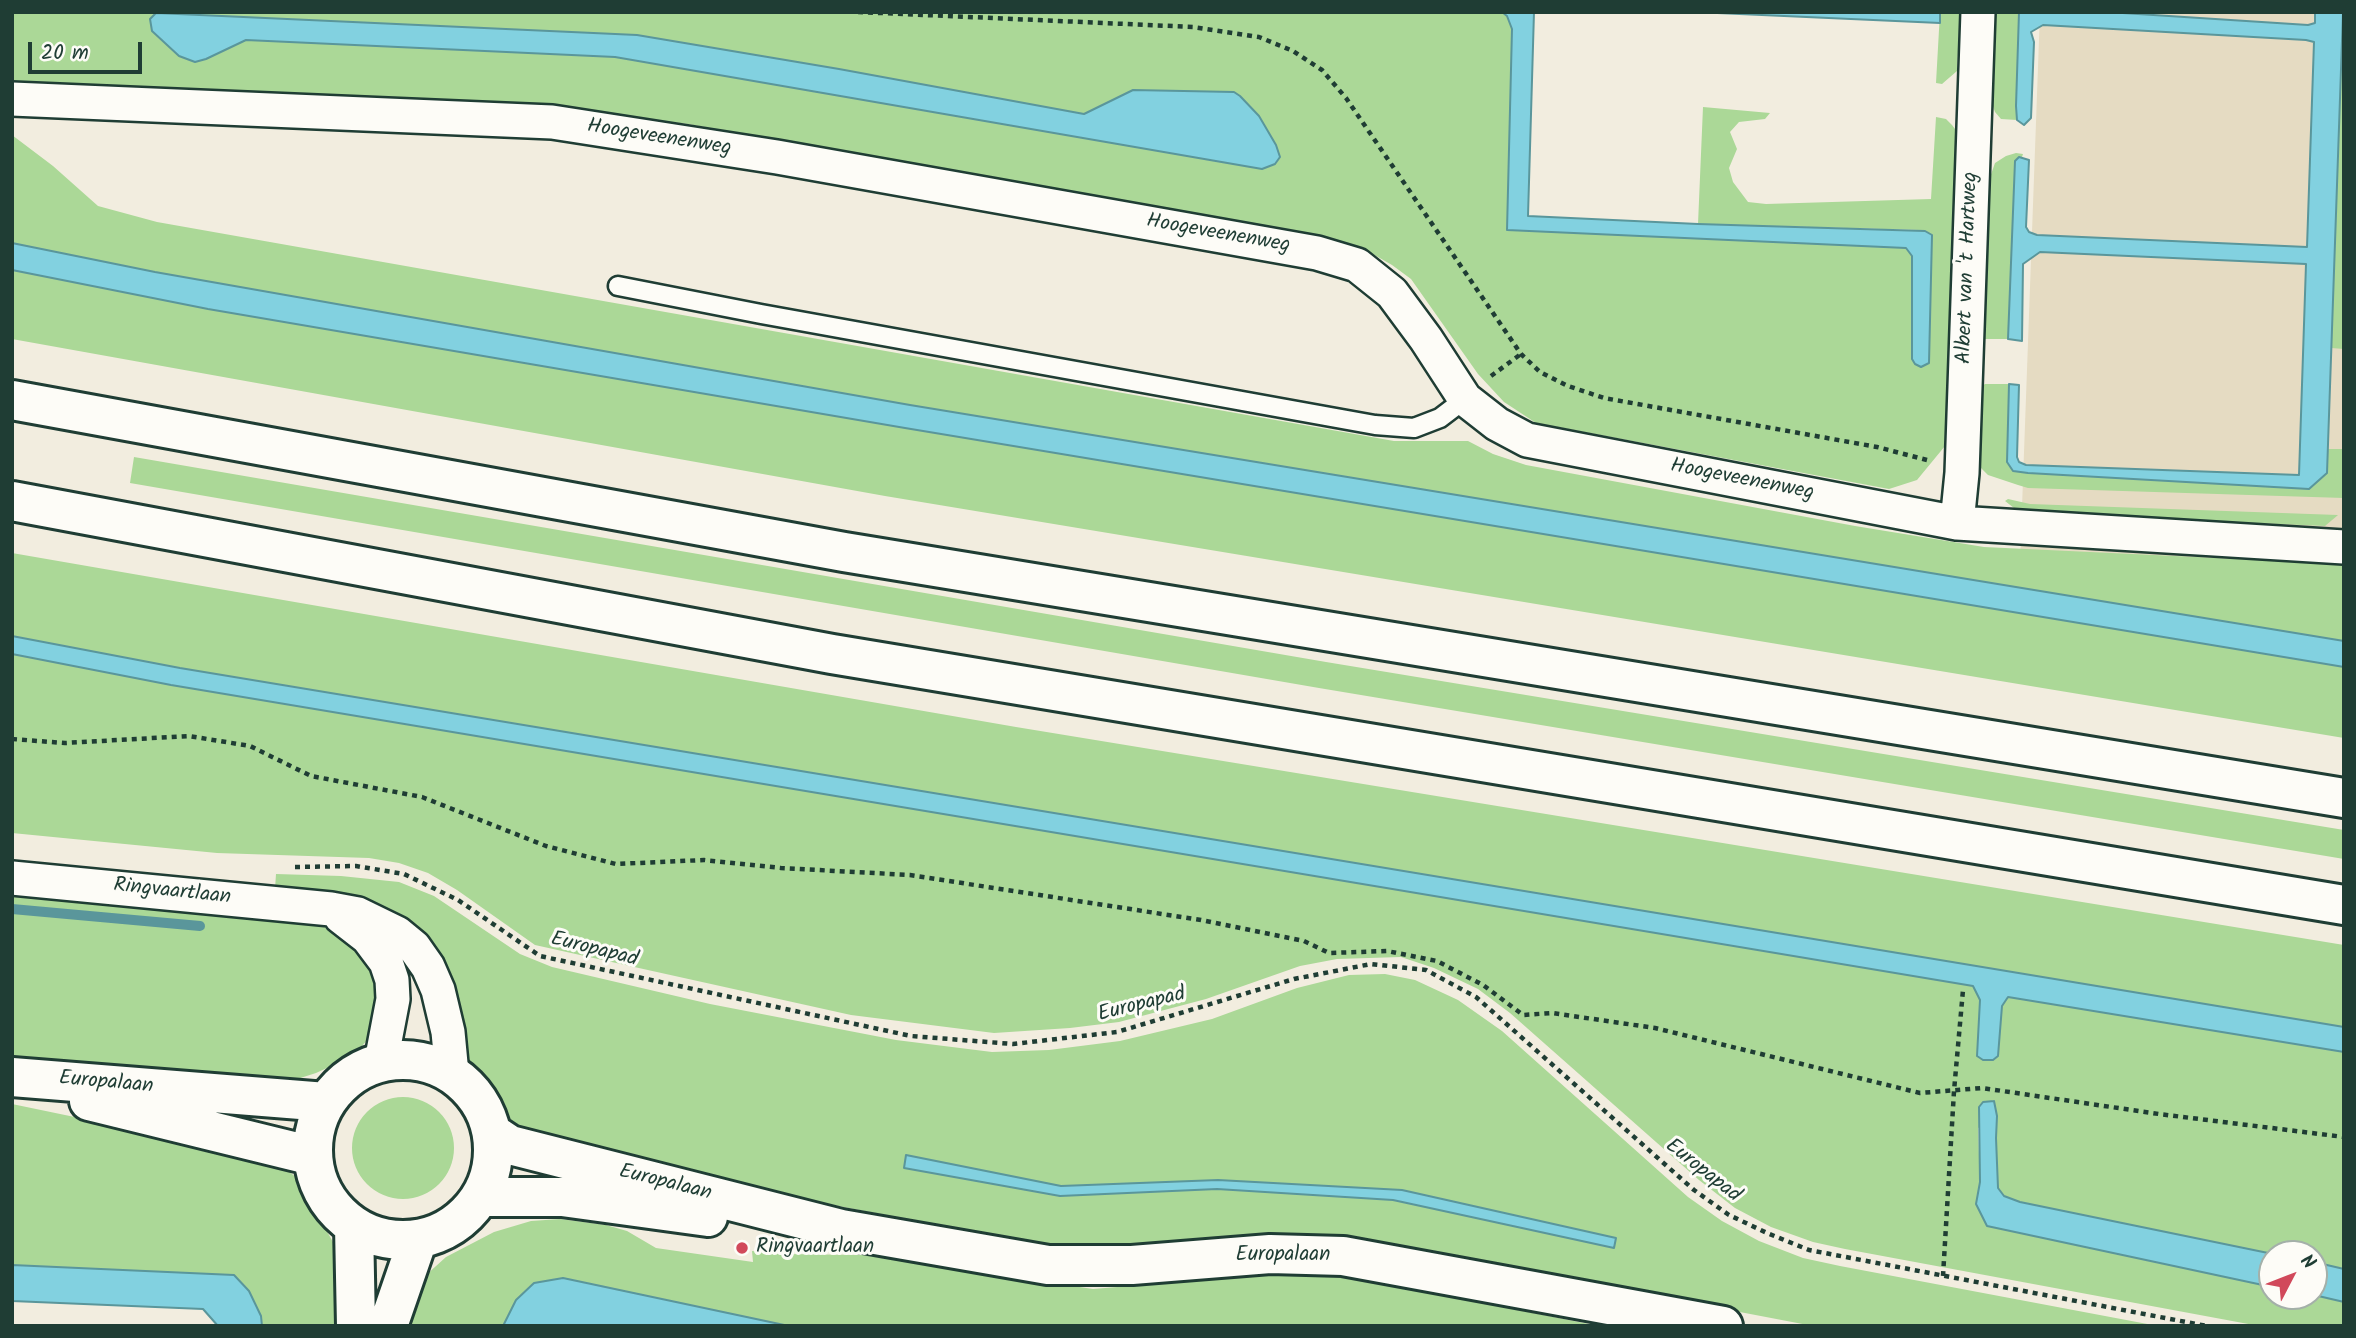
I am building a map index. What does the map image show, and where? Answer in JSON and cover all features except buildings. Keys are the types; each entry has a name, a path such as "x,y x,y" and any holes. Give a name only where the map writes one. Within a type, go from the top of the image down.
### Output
{"main road":[{"path":"12,400 844,552 2344,798"},
{"path":"12,501 832,654 2344,905"},
{"path":"417,1060 452,1074 478,1100 492,1133 492,1166 480,1197 453,1225 418,1239 385,1238 354,1226 341,1216 321,1188 315,1172 313,1137 326,1102 349,1077 381,1062 417,1060"},
{"name":"Europalaan","path":"12,1077 326,1102"},
{"name":"Europalaan","path":"12,1082 313,1156"},
{"name":"Europalaan","path":"492,1133 510,1144 841,1229 1048,1265 1132,1265 1270,1254 1343,1256 1723,1326"},
{"name":"Europalaan","path":"480,1197 562,1197 754,1223 841,1229"},
{"path":"354,1226 356,1326"},
{"path":"388,1326 418,1239"}],"street":[{"name":"Albert van 't Hartweg","path":"1957,523 1962,473 1978,12"},
{"name":"Hoogeveenenweg","path":"12,99 552,122 777,157 1318,253 1357,265 1391,293 1465,399 1497,424 1527,440 1957,523 2344,547"},
{"name":"Ringvaartlaan","path":"12,878 331,909 358,914 379,923 414,947 428,967 438,989 448,1032 452,1074"},
{"path":"331,909 368,938 386,962 393,980 393,999 381,1062"}],"lane":[{"path":"618,286 1375,425 1414,428 1440,418 1465,399"}],"path":[{"path":"858,12 1193,27 1259,37 1293,51 1322,70 1346,98 1521,354 1540,372 1567,386 1604,398 1877,447 1935,462 1962,473"},
{"path":"12,739 65,743 189,736 250,746 311,776 422,797 547,846 616,864 704,860 780,868 909,875 1200,920 1304,941 1329,953 1387,951 1437,961 1483,985 1523,1015 1552,1013 1655,1028 1920,1093 1982,1088 2344,1137"},
{"name":"Europapad","path":"290,867 356,866 404,874 458,900 540,956 911,1036 1013,1044 1117,1032 1294,979 1371,964 1426,970 1476,997 1694,1189 1729,1215 1810,1250 2207,1326"},
{"path":"1943,1276 1963,990"}],"shaded area":[{"path":"2040,12 2344,12 2344,661 2017,645"}],"green space":[{"path":"12,12 1502,12 1507,16 1512,28 1507,230 1906,248 1912,256 1920,230 1698,224 1703,107 1770,113 1765,119 1739,122 1730,132 1737,149 1729,168 1733,182 1748,202 1766,204 1931,199 1936,117 1946,119 1958,133 1947,438 1945,446 1917,480 1889,489 1536,423 1504,402 1478,374 1411,279 1371,253 1337,241 688,124 550,108 12,83","holes":["156,13 637,35 1084,114 1133,90 1275,164 1261,169 615,57 246,40 150,19"]},
{"path":"1940,12 1960,12 1957,71 1942,84 1936,83"},
{"path":"1994,12 2019,12 2017,120 2001,119 1990,98"},
{"path":"2344,12 2344,349 2331,348"},
{"path":"12,135 53,166 98,206 157,222 1394,441 1468,441 1493,454 1526,465 1984,547 2344,564 2344,641 910,405 155,272 12,243"},
{"path":"2016,153 2023,154 2015,161 2008,339 1985,339 1988,183 1995,163"},
{"path":"12,270 208,309 905,428 2344,667 2344,738 885,496 12,339"},
{"path":"1985,384 2009,384 2007,462 2013,471 2309,489 2327,473 2328,449 2344,449 2344,498 2028,488 2018,485 1988,475 1981,468 1981,387"},
{"path":"134,457 1326,662 2344,830 2344,859 1319,688 130,483"},
{"path":"2008,499 2030,504 2338,515 2325,526 2041,514 2014,508 2005,501"},
{"path":"12,553 1016,727 2344,945 2344,1027 180,668 12,636"},
{"path":"12,654 171,685 1973,986 1980,1000 1977,1056 1998,1056 2002,1006 2007,996 2344,1052 2344,1269 2328,1265 2328,1240 2258,1240 2258,1251 2020,1202 2004,1196 1998,1188 1997,1117 1978,1128 1980,1182 1976,1203 1988,1226 2258,1284 2258,1310 2328,1310 2328,1298 2344,1302 2344,1326 2259,1326 1845,1249 1813,1242 1771,1227 1735,1208 1699,1180 1510,1013 1478,989 1434,968 1401,957 1337,959 1300,966 1206,999 1119,1022 994,1033 851,1015 535,945 457,890 428,873 399,863 369,858 217,853 12,833"},
{"path":"276,874 341,876 399,882 434,896 520,954 552,967 710,1004 896,1040 992,1052 1049,1050 1120,1041 1212,1019 1297,988 1349,975 1385,974 1415,980 1458,1000 1502,1031 1688,1197 1722,1221 1759,1241 1803,1258 1840,1266 2158,1326 1813,1326 1353,1238 1275,1235 1122,1246 1076,1246 1016,1240 786,1196 532,1137 510,1122 467,1057 450,983 275,889"},
{"path":"12,889 325,925 346,936 363,951 382,993 373,1034 362,1046 338,1063 291,1081 63,1065 12,1058"},
{"path":"403,1097 432,1105 446,1119 454,1148 446,1177 432,1191 403,1199 374,1191 360,1177 352,1148 360,1119 374,1105"},
{"path":"12,1104 272,1158 297,1178 338,1251 342,1326 262,1326 261,1316 234,1275 12,1265"},
{"path":"560,1219 606,1225 627,1231 656,1248 753,1262 752,1251 863,1255 1093,1289 1299,1272 1361,1279 1599,1326 789,1326 563,1278 516,1300 503,1326 407,1326 425,1276 446,1257 494,1232 531,1221"}],"water":[{"path":"1502,12 1534,12 1528,216 1925,231 1932,235 1929,363 1921,367 1912,359 1912,256 1906,248 1507,230 1512,29 1507,16"},
{"path":"1695,12 1940,12 1940,23"},
{"path":"2019,12 2107,12 2308,25 2315,23 2315,12 2343,12 2327,473 2309,489 2028,473 2013,471 2007,462 2009,384 2019,385 2017,457 2019,462 2026,465 2299,475 2306,264 2040,252 2023,264 2022,341 2008,339 2015,161 2019,157 2029,160 2026,227 2029,232 2037,235 2307,247 2314,42 2043,25 2031,32 2034,42 2031,118 2024,125 2017,120 2016,106"},
{"path":"156,13 637,35 1084,114 1133,90 1234,92 1259,116 1280,157 1275,164 1262,169 615,57 246,40 195,62 179,56 152,31 150,19"},
{"path":"12,243 155,272 910,405 2344,641 2344,667 905,428 208,309 12,270"},
{"path":"12,636 180,668 2344,1027 2344,1052 2008,997 2002,1006 1998,1056 1993,1060 1983,1060 1977,1056 1980,1000 1973,986 171,685 12,654"},
{"path":"1994,1101 1997,1116 1998,1188 2004,1196 2020,1202 2258,1251 2258,1284 1987,1226 1976,1204 1980,1182 1979,1107 1983,1102"},
{"path":"906,1155 1061,1186 1218,1180 1402,1190 1616,1238 1614,1248 1393,1200 1217,1189 1060,1196 904,1168"},
{"path":"12,1265 234,1275 249,1291 261,1316 262,1326 218,1326 203,1309 12,1301"},
{"path":"2328,1265 2344,1269 2344,1302 2328,1298"},
{"path":"563,1278 789,1326 503,1326 516,1300 534,1283"}],"waterway":[{"path":"12,909 200,926"}],"place":[{"name":"Ringvaartlaan","path":"742,1248"}]}
